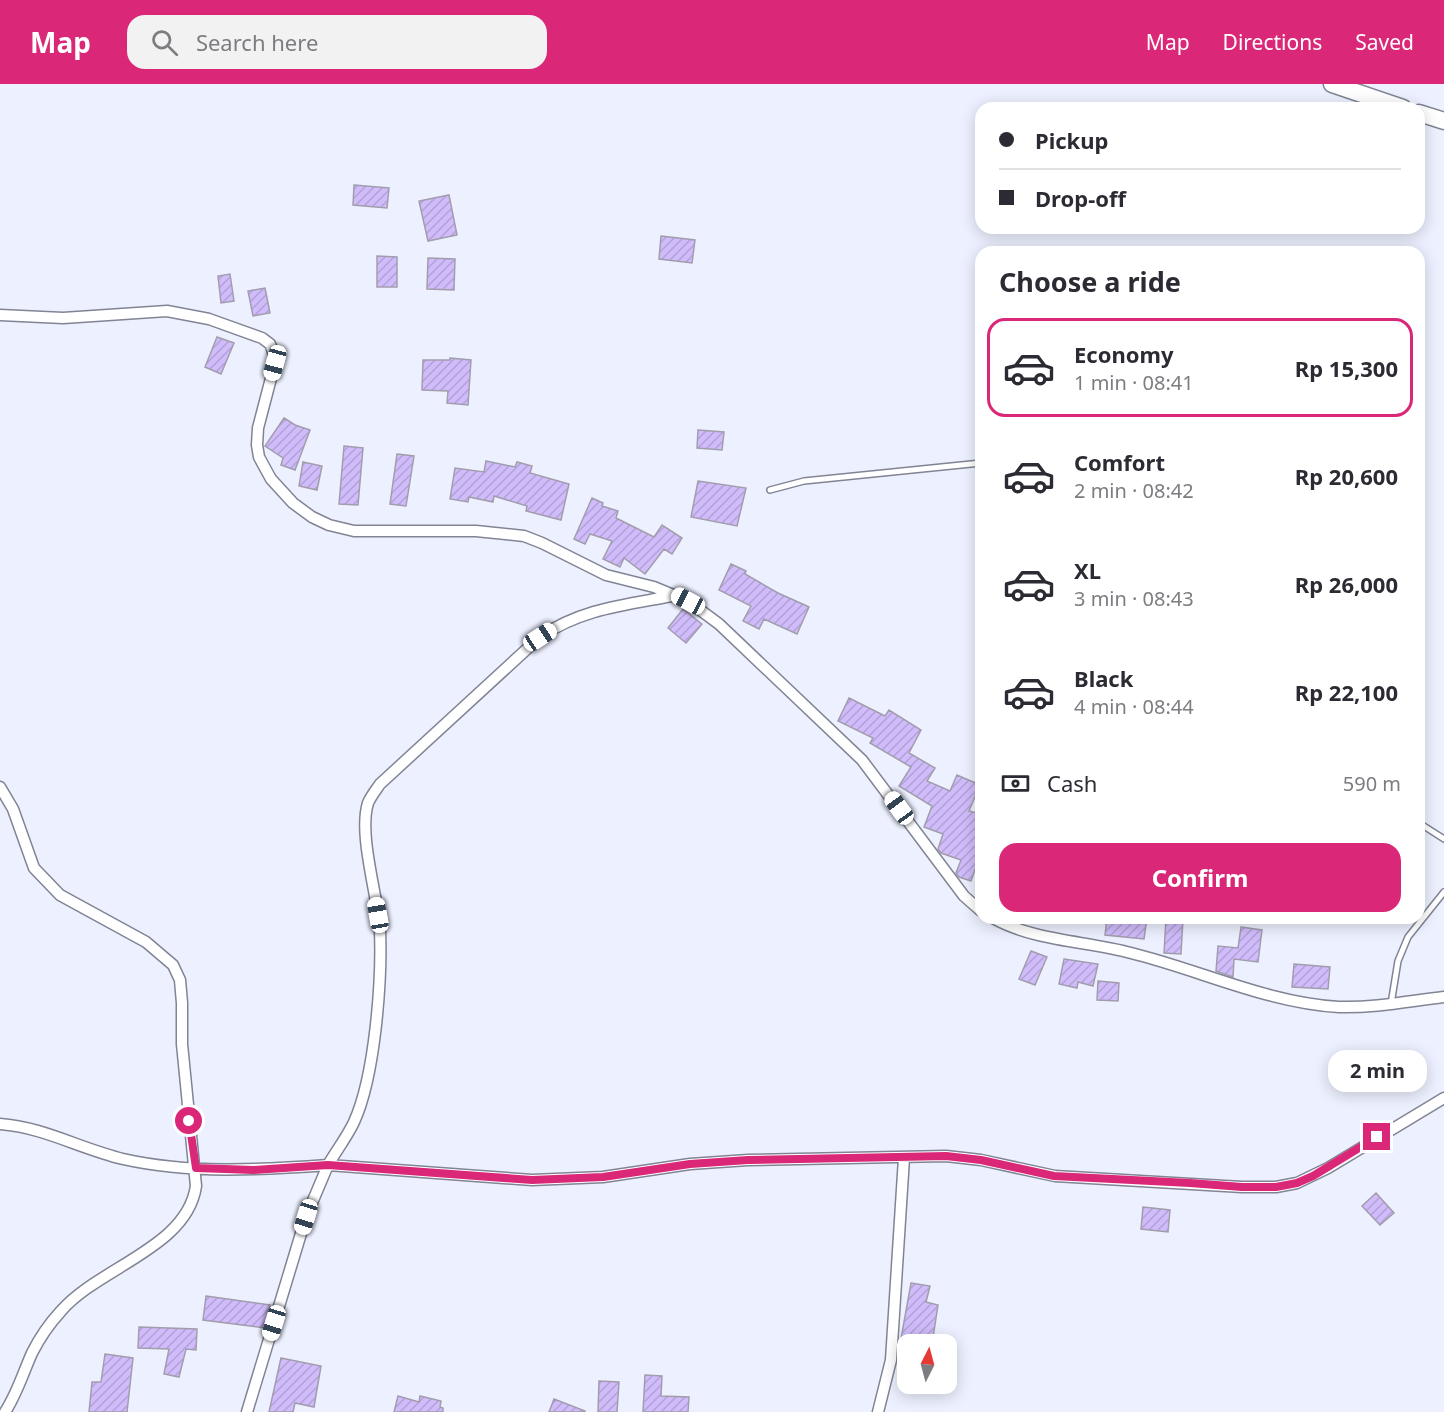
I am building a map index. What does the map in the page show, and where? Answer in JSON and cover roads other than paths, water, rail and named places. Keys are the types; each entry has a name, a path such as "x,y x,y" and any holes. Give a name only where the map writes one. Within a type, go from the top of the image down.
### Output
{"main road":[{"path":"1332,84 1385,102"},
{"path":"1425,115 1444,121"}],"street":[{"path":"0,315 63,318 167,310 209,319 262,338 270,344 275,363 258,428 259,457 271,479 293,503 328,525 354,531 476,531 524,536 606,575 654,587 677,596 719,624 862,760 964,896 975,906"},
{"path":"247,1412 306,1217 328,1165 354,1122 363,1095 372,1048 379,983 380,928 366,833 368,803 380,784 546,633 568,620 592,612 677,596"},
{"path":"0,787 13,809 34,868 60,895 146,942 173,965 180,980 186,1098 196,1168 194,1200 178,1226 156,1244 93,1282 61,1311 33,1351 5,1412"},
{"path":"1007,924 1016,928 1129,952 1290,1000 1339,1007 1370,1007 1444,997"},
{"path":"0,1124 58,1137 98,1153 126,1160 152,1165 196,1168 253,1170 328,1165 532,1180 603,1177 690,1164 748,1160 946,1156 981,1160 1054,1176 1276,1187 1297,1183 1328,1168 1444,1098"},
{"path":"878,1412 891,1360 904,1158"}],"lane":[{"path":"770,490 804,481 975,464"},
{"path":"1425,827 1444,839"},
{"path":"1425,916 1444,892"},
{"path":"1390,1004 1398,961 1408,937 1418,924"}]}
